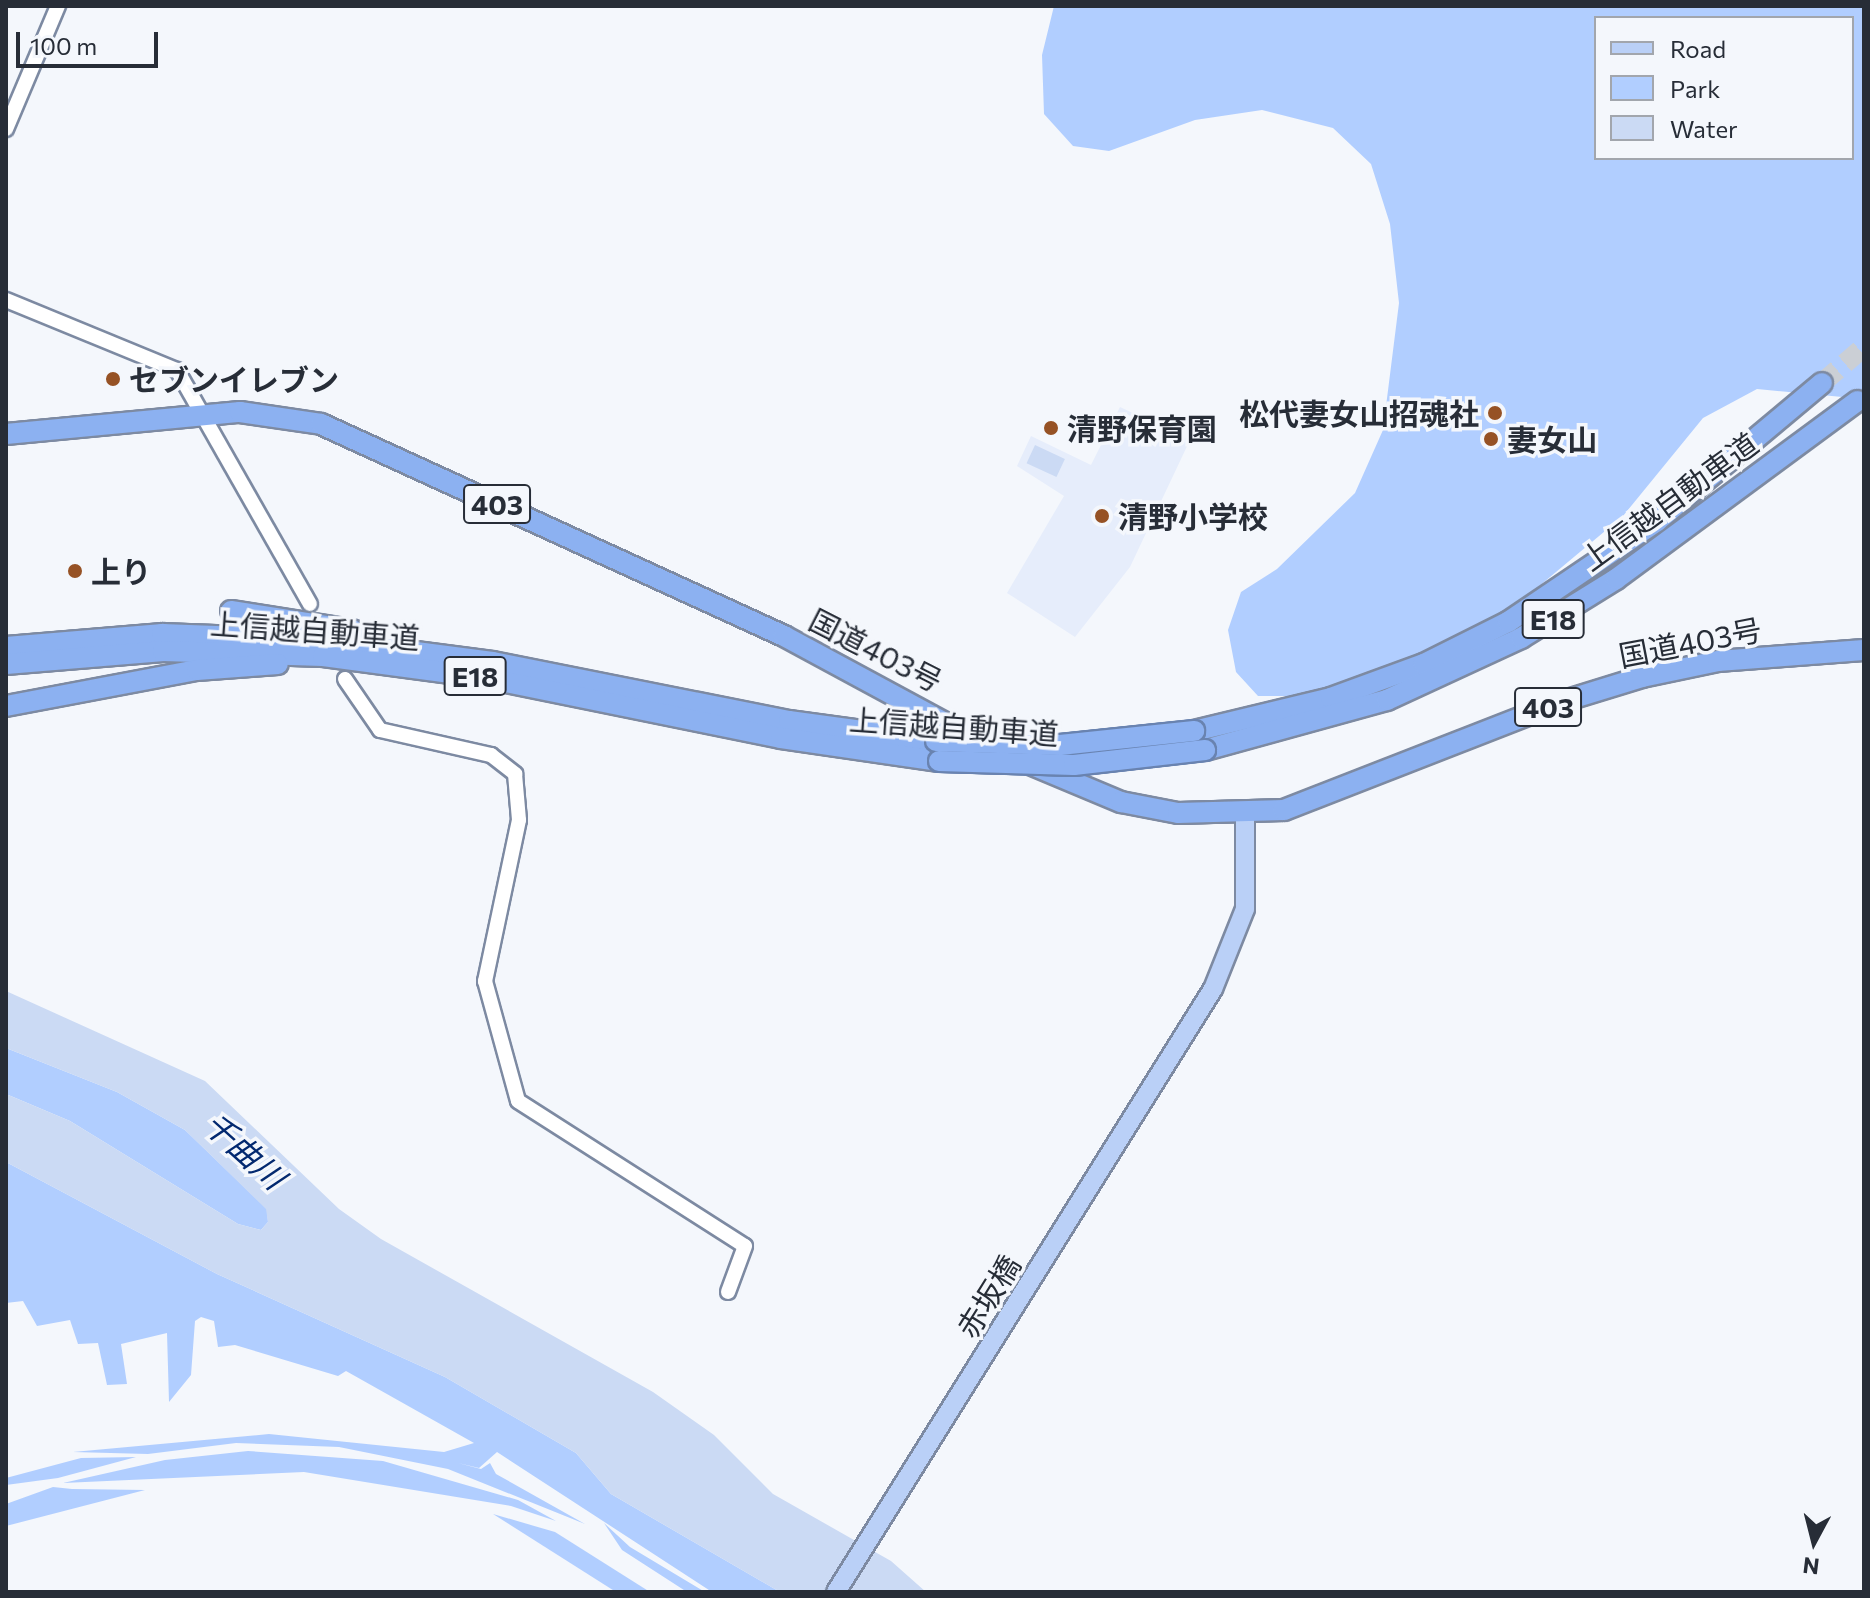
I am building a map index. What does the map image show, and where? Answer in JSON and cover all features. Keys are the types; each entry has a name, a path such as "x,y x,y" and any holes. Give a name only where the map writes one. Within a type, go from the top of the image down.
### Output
{"highway":[{"name":"上信越自動車道","path":"6,647 162,634 269,636 435,653 937,751 1060,745 1194,731 1343,694 1508,622 1657,521 1822,383"},
{"name":"上信越自動車道","path":"6,664 110,653 255,651 481,677 781,738 1074,765 1205,750 1387,700 1521,638 1627,571 1857,401"},
{"name":"国道403号","path":"6,434 240,412 321,424 784,636 993,749 1085,788 1178,813 1245,814 1284,810 1346,790 1564,701 1642,677 1718,661 1864,650"},
{"path":"231,611 454,649 604,684"},
{"path":"6,706 237,666 326,665 481,677"}],"main road":[{"name":"赤坂橋","path":"836,1592 1188,1030 1236,944 1245,909 1245,814"}],"street":[{"path":"6,129 58,6"},
{"path":"6,300 177,370 310,604"},
{"path":"345,679 380,730 491,755 515,774 519,820 485,981 518,1101 745,1246 728,1292"}],"shaded area":[{"name":"清野小学校","path":"1120,407 1190,440 1130,567 1075,637 1007,593 1064,496 1017,466 1031,436 1091,465"}],"green space":[{"path":"1054,6 1864,6 1864,399 1757,389 1703,418 1623,516 1519,603 1449,643 1307,696 1258,696 1236,672 1228,630 1241,592 1277,569 1355,493 1383,430 1399,303 1390,224 1371,164 1333,128 1262,110 1195,120 1109,151 1073,146 1044,114 1042,55"},
{"path":"6,1048 117,1092 185,1130 267,1209 268,1222 261,1230 238,1224 70,1121 6,1094"},
{"path":"6,1162 217,1274 445,1377 576,1453 611,1494 780,1592 712,1592 497,1452 479,1468 458,1463 481,1469 490,1463 496,1474 585,1524 448,1469 339,1447 236,1443 148,1454 73,1452 269,1434 444,1452 474,1443 346,1371 338,1376 235,1345 218,1347 214,1321 201,1317 195,1321 191,1375 169,1402 167,1333 121,1344 127,1384 107,1385 98,1343 78,1344 70,1320 37,1326 23,1301 6,1303"},
{"path":"248,1451 383,1461 518,1500 556,1521 511,1506 304,1472 63,1483 165,1460"},
{"path":"136,1457 58,1478 6,1485 6,1478 81,1458"},
{"path":"53,1487 145,1490 6,1526 6,1504"},
{"path":"493,1514 555,1532 650,1592 616,1592"},
{"path":"604,1523 630,1547 705,1592 687,1592 622,1550"}],"water":[{"path":"1035,445 1065,459 1056,477 1027,463"},
{"name":"千曲川","path":"6,991 205,1081 339,1209 381,1239 653,1392 714,1435 773,1494 891,1561 926,1592 780,1592 611,1494 576,1453 445,1377 217,1274 6,1162 6,1094 70,1121 238,1224 261,1230 268,1222 266,1209 185,1130 117,1092 6,1048"}],"tunnel":[{"path":"1822,383 1864,347"}],"place":[{"name":"セブンイレブン","path":"113,379"},
{"name":"松代妻女山招魂社","path":"1495,413"},
{"name":"清野保育園","path":"1051,428"},
{"name":"妻女山","path":"1491,439"},
{"name":"清野小学校","path":"1102,516"},
{"name":"上り","path":"75,571"}]}
